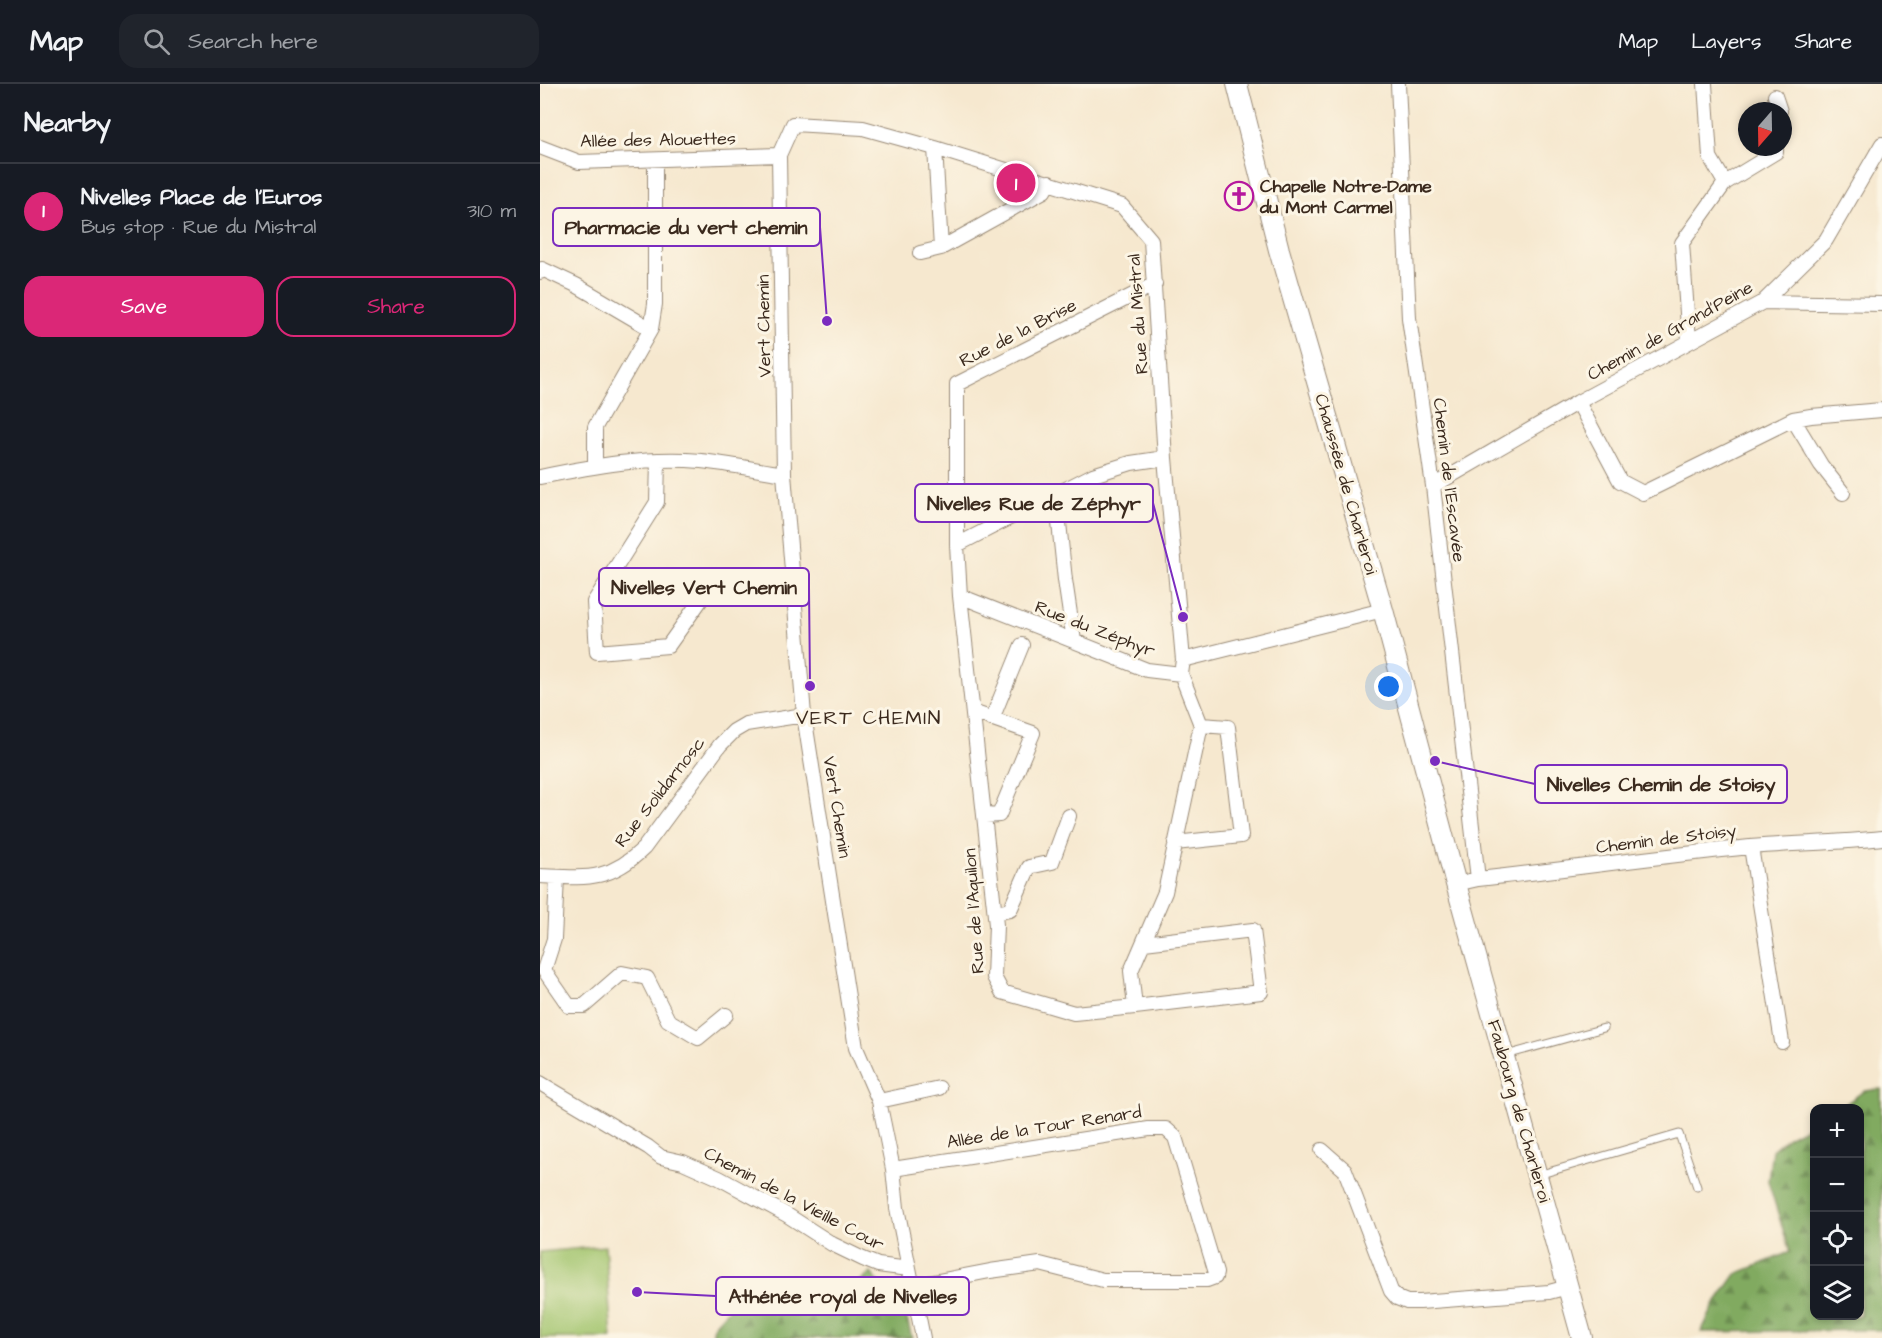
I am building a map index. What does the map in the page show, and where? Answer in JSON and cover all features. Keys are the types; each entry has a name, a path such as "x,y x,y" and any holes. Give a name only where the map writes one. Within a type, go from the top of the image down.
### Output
{"main road":[{"name":"Chaussée de Charleroi","path":"1237,84 1280,250 1383,610 1456,884"},
{"name":"Faubourg de Charleroi","path":"1456,884 1582,1338"}],"street":[{"name":"Chemin de l'Escavée","path":"1398,84 1409,318 1433,486 1478,879"},
{"path":"1705,84 1710,157 1725,183"},
{"path":"1775,96 1777,102"},
{"name":"Rue du Mistral","path":"779,155 792,124 863,128 1049,182 1122,206 1151,240 1165,458 1182,667"},
{"name":"Allée des Alouettes","path":"540,147 579,162 779,155"},
{"path":"935,148 941,248"},
{"name":"Chemin de Grand'Peine","path":"1433,486 1578,402 1763,302 1826,240 1881,151"},
{"name":"Vert Chemin","path":"779,155 784,474 804,715 856,1048 879,1101 893,1169 897,1208 923,1338"},
{"path":"1689,341 1682,243 1725,183 1769,156"},
{"path":"596,465 594,427 651,329 655,304 655,160"},
{"path":"920,253 941,248 1044,191 1049,182"},
{"path":"540,272 542,269 576,285 651,329"},
{"name":"Rue de la Brise","path":"960,596 957,545 957,384 1155,284"},
{"path":"1763,302 1882,304"},
{"path":"1578,402 1620,482 1643,494 1793,419 1882,410"},
{"path":"1793,419 1821,465 1843,493"},
{"path":"957,545 1093,475 1131,463 1165,458"},
{"path":"540,477 596,465 658,460 700,461 784,474"},
{"path":"658,460 657,502 594,602 597,652 668,646 700,601"},
{"path":"1056,494 1074,641"},
{"name":"Rue du Zéphyr","path":"960,596 1147,670 1182,667 1383,610"},
{"name":"Rue de l'Aquilon","path":"960,596 994,913 994,977 1002,992 1074,1013 1261,992 1253,930 1143,943"},
{"path":"992,719 1022,645"},
{"path":"1135,1006 1131,971 1165,892 1201,724 1182,667"},
{"path":"973,712 1033,734 999,815 985,816"},
{"name":"Rue Solidarnosc","path":"540,876 598,875 615,871 631,861 644,848 720,745 734,731 755,721 804,715"},
{"path":"1175,843 1241,836 1228,727 1201,724"},
{"path":"994,913 1010,910 1029,867 1052,862 1069,816"},
{"name":"Chemin de Stoisy","path":"1456,884 1478,879 1751,847 1840,843 1882,838"},
{"path":"1751,847 1782,1042"},
{"path":"557,876 554,939 544,970 569,1006 584,1006 622,973 647,978 668,1020 698,1038 726,1015"},
{"name":"Chemin de la Vieille Cour","path":"540,1083 661,1157 683,1162 719,1178 863,1259 878,1265 909,1269"},
{"path":"879,1101 939,1088"},
{"name":"Allée de la Tour Renard","path":"893,1169 1149,1129 1166,1129 1175,1137 1216,1273 1215,1277 1207,1280 1103,1280 1040,1264 990,1271 912,1287"},
{"path":"1322,1150 1345,1170 1386,1281 1397,1298 1407,1302 1420,1302 1549,1292 1568,1287"}],"lane":[{"path":"1503,1056 1604,1028"},
{"path":"1537,1176 1679,1134 1696,1186"}],"green space":[{"path":"1881,1089 1882,1330 1701,1332 1715,1304 1736,1274 1790,1252 1768,1181 1772,1150 1788,1137 1810,1125 1810,1320 1864,1320 1864,1104 1846,1104 1864,1091"},
{"path":"605,1246 612,1338 540,1338 540,1252"},
{"path":"871,1273 906,1315 912,1338 712,1338 714,1325 744,1292 795,1316 824,1308"}],"place":[{"name":"Nivelles Place de l'Euros","path":"1016,183"},
{"name":"Chapelle Notre-Dame du Mont Carmel","path":"1239,196"},
{"name":"Pharmacie du vert chemin","path":"827,321"},
{"name":"Nivelles Rue de Zéphyr","path":"1183,617"},
{"name":"Nivelles Vert Chemin","path":"810,686"},
{"name":"Nivelles Chemin de Stoisy","path":"1435,761"},
{"name":"Athénée royal de Nivelles","path":"637,1292"}],"district":[{"name":"VERT CHEMIN","path":"869,718"}]}
